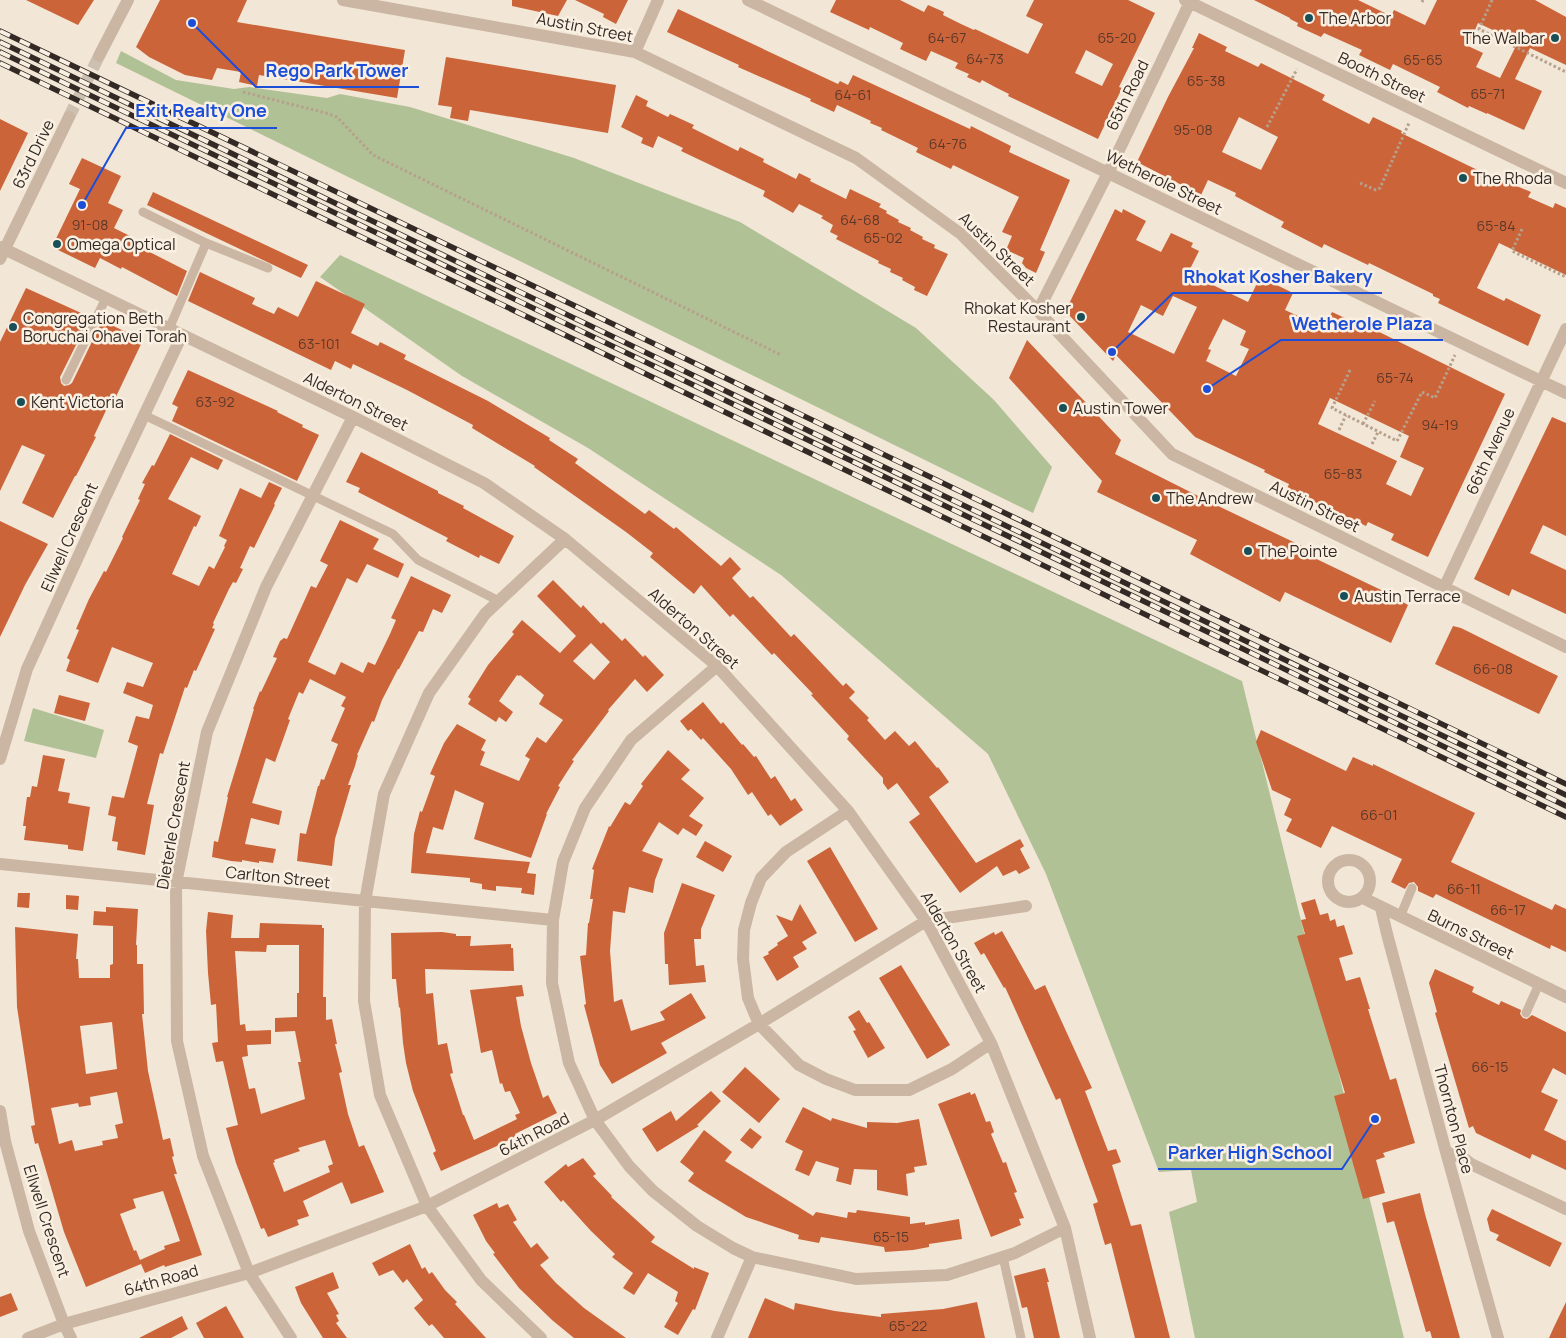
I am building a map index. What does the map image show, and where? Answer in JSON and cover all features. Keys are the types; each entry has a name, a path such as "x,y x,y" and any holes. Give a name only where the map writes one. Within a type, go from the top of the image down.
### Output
{"street":[{"path":"99,56 128,0"},
{"name":"Austin Street","path":"343,0 635,52 856,158 962,234 1038,311 1172,454 1566,647"},
{"path":"635,52 658,0"},
{"name":"Wetherole Street","path":"748,0 1566,393"},
{"name":"65th Road","path":"1038,311 1108,173 1188,1"},
{"name":"Booth Street","path":"1188,1 1566,183"},
{"name":"63rd Drive","path":"2,252 69,117"},
{"name":"Alderton Street","path":"2,252 169,328 484,483 565,539 717,666 848,811 926,920 991,1042 1065,1228 1090,1338"},
{"name":"66th Avenue","path":"1444,588 1566,329"},
{"name":"Ellwell Crescent","path":"0,759 27,669 182,335"},
{"name":"Dieterle Crescent","path":"291,1338 249,1273 203,1156 177,1041 176,883 208,732 266,587 353,417"},
{"path":"541,1338 481,1280 427,1206 380,1095 364,1001 365,902 384,794 429,693 485,614 565,539"},
{"path":"717,666 631,740 585,808 563,862 553,920 552,983 569,1063 596,1120 629,1166 653,1191 697,1226 752,1257 856,1279 946,1275 1015,1253 1065,1228"},
{"path":"848,811 786,852 761,878 751,903 744,930 743,960 748,998 759,1024 799,1064 826,1079 855,1090 909,1090 952,1069 991,1042"},
{"name":"Carlton Street","path":"0,864 553,920"},
{"name":"Burns Street","path":"1363,898 1566,997"},
{"name":"64th Road","path":"28,1338 64,1324 249,1273 427,1206 596,1120 759,1024 926,920 1026,906"},
{"name":"Thornton Place","path":"1381,908 1498,1338"},
{"name":"Ellwell Crescent","path":"0,1111 5,1141 29,1230 71,1338"},
{"path":"1446,1152 1566,1209"},
{"path":"717,1338 752,1257"}],"lane":[{"path":"143,212 206,243 268,268"},
{"path":"169,328 206,243"},
{"path":"66,380 106,298"},
{"path":"144,415 393,534 418,560 499,602"},
{"path":"1400,917 1412,888"},
{"path":"1526,1012 1539,984"},
{"path":"1003,1257 1020,1338"}],"path":[{"path":"1492,0 1479,29 1566,72"},
{"path":"1267,127 1297,69"},
{"path":"243,92 337,117 373,155 782,355"},
{"path":"1360,183 1376,190 1380,188 1409,123"},
{"path":"1522,228 1512,251 1566,277"},
{"path":"1350,370 1332,408 1397,441 1422,392 1435,398 1455,355"},
{"path":"1363,424 1375,401"},
{"path":"1339,430 1346,415"},
{"path":"1372,444 1378,431"}],"green space":[{"path":"121,51 176,80 234,89 249,87 327,98 340,94 410,107 574,158 740,222 916,328 994,400 1052,467 1033,513 116,63"},
{"path":"340,255 1242,681 1404,1338 1195,1338 1169,1212 1197,1202 1191,1170 1159,1172 1046,874 988,754 781,575 588,448 462,376 320,277"},
{"path":"33,708 104,730 96,758 24,741"}],"building":[{"path":"26,0 94,0 78,25"},
{"path":"160,0 247,0 237,22 405,50 397,98 259,75 257,86 239,82 241,72 217,68 212,80 185,75 149,57 136,47"},
{"path":"512,0 567,0 558,16 512,6"},
{"path":"575,0 628,0 616,24 603,17 604,14"},
{"path":"836,0 900,0 924,12 928,5 944,12 943,15 961,24 1028,54 1043,24 1026,16 1034,0 1128,0 1155,13 1119,87 1122,88 1098,139 1008,96 1009,94 982,80 980,83 967,77 969,74 955,68 958,63 931,51 926,61 900,49 903,43 870,27 869,30 830,12","holes":["1086,50 1113,64 1102,86 1075,73"]},
{"path":"1254,0 1358,0 1391,16 1394,10 1425,25 1437,0 1535,0 1566,17 1566,65 1530,48 1515,79 1542,91 1524,130 1487,113 1469,106 1468,108 1437,92 1440,87 1393,64 1390,70 1359,55 1362,50 1324,33 1321,37 1297,26 1298,23","holes":["1478,23 1518,42 1500,78 1476,67 1483,53 1468,46"]},
{"path":"678,9 838,84 840,81 848,85 853,75 970,129 971,126 1011,146 1009,152 1070,180 1040,250 1045,252 1036,273 1026,268 1022,263 1024,258 1006,250 1012,236 1002,232 1019,197 953,165 951,169 916,152 918,148 881,130 882,128 870,123 871,121 837,105 834,112 810,101 811,99 738,67 739,65 667,32"},
{"path":"1199,33 1227,47 1225,51 1258,67 1261,63 1325,95 1322,100 1369,124 1373,117 1402,131 1401,133 1492,177 1531,192 1528,197 1553,208 1555,203 1566,208 1566,275 1499,243 1477,288 1504,301 1506,298 1541,315 1528,346 1438,303 1440,299 1433,296 1433,294 1369,263 1368,265 1324,244 1322,248 1281,227 1284,222 1235,196 1236,193 1208,180 1201,195 1137,162 1194,48 1192,48","holes":["1239,117 1278,137 1261,170 1222,152"]},
{"path":"446,57 616,85 608,133 470,110 468,121 450,118 452,107 438,105"},
{"path":"636,95 648,101 646,106 668,117 670,114 694,125 692,128 738,151 740,147 764,159 763,162 796,179 799,173 811,179 810,181 846,199 850,189 881,204 879,207 899,220 898,222 911,228 910,230 923,237 922,239 935,245 934,248 948,254 927,296 914,290 915,287 902,280 903,278 890,272 891,269 878,263 879,261 836,239 838,236 830,232 833,225 821,218 823,216 799,204 793,213 763,196 765,191 681,151 683,148 658,136 653,148 641,143 643,138 621,127"},
{"path":"0,119 28,133 0,191"},
{"path":"82,158 121,176 108,203 123,210 114,228 134,238 132,243 187,271 177,296 122,267 121,269 100,258 95,268 52,247 80,189 69,184"},
{"path":"153,192 308,265 301,278 147,205"},
{"path":"1115,209 1122,213 1123,209 1146,221 1136,240 1161,252 1171,233 1193,243 1191,247 1199,251 1188,273 1248,302 1260,277 1293,293 1285,310 1324,328 1332,312 1364,327 1365,325 1505,394 1428,557 1391,540 1394,534 1368,522 1366,526 1287,489 1289,484 1264,472 1265,470 1195,437 1116,355 1113,361 1067,313 1067,308","holes":["1173,296 1197,307 1174,354 1128,332 1141,305 1163,316","1223,319 1246,331 1240,345 1249,349 1236,376 1206,361 1211,350 1208,349","1330,398 1409,436 1400,457 1424,468 1411,496 1386,484 1397,461 1318,424"]},
{"path":"200,272 255,298 252,304 274,314 278,307 298,317 316,281 365,304 351,333 378,346 380,342 406,355 404,359 488,401 550,438 549,440 578,459 575,463 645,514 649,510 674,529 676,527 721,566 730,557 741,569 732,578 750,598 753,596 791,637 794,634 843,686 846,683 855,692 849,698 869,718 867,720 885,740 895,731 909,746 915,741 938,767 949,782 929,797 976,863 1020,839 1024,846 1020,849 1030,868 1019,874 1016,870 1003,876 997,866 960,893 909,822 920,814 897,783 888,790 883,783 883,778 847,739 849,736 811,695 813,694 733,614 730,617 701,585 694,594 650,557 653,553 626,532 535,466 472,428 473,425 353,364 351,369 335,361 331,370 188,301"},
{"path":"26,288 90,317 60,377 61,383 64,386 72,383 101,323 104,324 105,322 143,340 112,405 109,404 94,436 96,437 53,518 22,503 45,455 22,445 0,491 0,342"},
{"path":"1027,340 1121,440 1115,454 1306,548 1304,553 1402,600 1408,605 1391,643 1285,592 1280,602 1190,554 1197,540 1097,492 1102,481 1009,378"},
{"path":"188,370 278,411 303,425 302,427 319,435 297,481 172,421 178,407 172,404"},
{"path":"1552,417 1566,423 1566,536 1543,525 1530,553 1566,570 1566,614 1512,589 1509,596 1474,579"},
{"path":"170,434 223,460 218,470 191,457 168,499 201,516 196,527 194,526 172,574 199,586 209,566 214,569 225,547 227,540 219,536 240,488 261,498 269,482 282,488 254,548 250,546 240,568 243,569 236,583 233,582 229,589 213,623 212,628 215,629 196,671 194,670 187,688 185,687 163,754 160,753 147,804 154,805 145,855 117,850 118,842 112,841 116,817 108,815 112,796 124,798 138,746 128,742 136,716 149,719 153,705 123,693 127,682 143,687 153,663 112,647 98,683 66,671 70,660 67,658 79,630 76,629 89,599 104,571 106,572 123,538 140,500 138,499 145,484 142,483 152,465 154,466"},
{"path":"361,452 438,491 438,493 464,506 463,508 514,536 499,564 480,555 479,558 446,541 448,538 358,492 360,488 346,482"},
{"path":"340,520 379,539 373,549 404,564 398,578 367,564 357,583 347,578 308,662 335,675 341,662 363,673 368,662 375,665 396,620 391,618 411,576 451,595 442,613 433,609 423,632 419,631 382,700 374,722 372,721 357,755 348,785 351,785 335,839 332,866 297,861 300,833 306,834 318,786 321,779 324,780 338,744 331,741 345,708 341,706 346,697 310,679 303,694 299,692 288,719 290,720 275,762 266,758 252,803 282,811 279,825 251,818 245,844 276,849 273,863 242,860 242,862 231,861 212,857 214,841 218,842 227,797 253,709 277,658 273,657 280,641 284,638 287,639 311,586 316,588 328,565 320,561"},
{"path":"0,521 48,544 25,585 0,637"},
{"path":"553,580 581,608 583,605 601,624 603,622 622,641 625,638 664,675 647,692 635,679 608,710 572,760 574,761 558,786 560,787 546,814 531,858 474,839 484,803 455,790 443,830 433,827 426,853 530,862 527,873 536,874 534,895 521,893 522,888 496,886 496,891 482,889 482,884 470,882 470,878 411,873 414,834 420,811 422,812 435,776 430,774 444,743 457,724 486,740 481,750 485,752 480,765 519,781 530,759 525,756 537,737 546,743 563,720 539,704 544,695 520,675 517,675 499,701 513,712 506,722 499,717 496,722 468,704 471,699 468,697 488,665 514,634 512,632 522,620 560,653 576,636 537,596","holes":["591,643 610,662 594,680 573,661"]},
{"path":"1453,626 1461,628 1558,676 1539,714 1435,664"},
{"path":"59,695 90,703 85,721 54,713"},
{"path":"703,702 721,724 723,722 742,745 754,757 756,756 771,779 775,776 791,801 795,798 803,810 780,826 771,814 768,816 752,792 748,795 731,769 703,738 701,740 691,729 688,731 680,721"},
{"path":"1261,730 1346,771 1353,757 1373,766 1373,764 1475,813 1451,862 1552,910 1555,904 1566,909 1566,952 1551,945 1550,949 1436,894 1433,898 1418,891 1418,887 1414,882 1409,883 1405,889 1391,882 1402,859 1332,826 1321,848 1286,831 1292,819 1284,815 1291,799 1272,790 1256,742"},
{"path":"668,750 690,770 681,779 704,798 689,816 703,825 696,836 683,828 678,835 659,822 642,851 663,859 655,880 653,893 629,887 625,913 613,911 610,951 614,1002 622,999 631,1031 665,1020 660,1012 691,993 706,1018 661,1043 667,1053 612,1084 600,1065 584,1005 586,1004 580,956 586,955 588,923 593,899 590,899 594,870 592,869 609,826 625,802 630,805 643,786 641,784"},
{"path":"43,755 65,759 58,791 70,793 68,803 90,807 83,851 68,849 68,845 24,840 26,826 23,826 27,797 30,797 32,786 37,787"},
{"path":"705,841 732,856 723,872 696,857"},
{"path":"830,847 878,929 855,942 807,861"},
{"path":"682,883 715,895 701,929 701,939 694,939 696,966 704,965 706,982 669,985 668,964 665,964 664,933"},
{"path":"18,893 30,893 29,908 17,907"},
{"path":"66,895 79,896 78,910 66,909"},
{"path":"1315,899 1320,915 1328,913 1330,921 1335,919 1337,927 1344,925 1353,954 1339,958 1346,981 1360,977 1390,1080 1396,1078 1415,1143 1383,1153 1385,1157 1376,1160 1385,1193 1363,1199 1334,1096 1345,1093 1297,936 1305,934 1301,920 1306,919 1301,903"},
{"path":"800,904 817,933 802,942 807,949 793,957 799,967 777,981 763,957 778,945 777,943 788,936 776,915 792,921"},
{"path":"106,907 138,909 137,964 143,964 144,1014 142,1014 148,1071 163,1140 170,1138 174,1156 172,1157 177,1174 174,1174 202,1255 165,1267 164,1265 145,1273 141,1264 86,1287 64,1232 38,1143 35,1144 31,1126 35,1125 17,1007 15,927 78,934 76,959 78,959 79,978 110,978 110,965 113,964 113,926 93,925 94,911 106,912","holes":["112,1022 117,1069 86,1074 80,1026","117,1092 123,1123 115,1125 118,1138 102,1141 103,1145 75,1151 72,1140 59,1144 51,1108 78,1103 79,1107 91,1105 90,1097","163,1191 180,1241 164,1246 165,1249 140,1260 136,1250 134,1251 120,1214 136,1208 133,1199"]},
{"path":"208,912 233,915 231,938 259,938 260,923 322,925 322,928 324,928 323,997 326,997 326,1020 332,1019 337,1044 335,1044 342,1072 339,1073 348,1114 359,1147 364,1145 384,1192 351,1204 342,1182 303,1201 309,1216 297,1220 299,1225 268,1237 264,1228 261,1229 236,1163 226,1128 238,1125 223,1061 216,1062 212,1043 218,1042 216,1004 211,1005 206,931","holes":["267,945 299,945 297,1017 275,1018 275,1032 295,1031 301,1062 298,1062 305,1099 261,1114 255,1088 249,1089 242,1057 248,1056 247,1045 271,1044 271,1030 246,1031 245,1024 240,1025 235,951 266,952","325,1140 333,1164 328,1166 330,1172 284,1192 273,1163 275,1162 274,1160 300,1151 298,1148"]},
{"path":"1002,931 1035,990 1045,985 1092,1088 1085,1091 1108,1151 1116,1149 1121,1162 1112,1165 1131,1226 1141,1224 1170,1338 1135,1338 1111,1243 1105,1245 1093,1204 1098,1202 1060,1098 1056,1100 1005,987 984,953 981,955 974,943 994,932 995,935"},
{"path":"442,932 456,934 456,936 471,936 470,946 511,944 511,948 513,948 514,971 425,969 426,994 433,993 438,1045 447,1043 453,1073 450,1074 463,1115 474,1140 517,1119 515,1115 520,1113 510,1091 505,1092 502,1083 500,1084 492,1050 481,1053 470,990 522,985 524,996 516,997 521,1026 531,1063 543,1098 548,1095 557,1113 515,1134 516,1136 497,1146 441,1171 433,1153 436,1151 413,1091 406,1063 396,979 392,979 391,933"},
{"path":"901,965 950,1045 927,1059 879,978"},
{"path":"1435,969 1474,987 1472,992 1499,1005 1501,1001 1521,1010 1520,1014 1523,1018 1527,1019 1532,1015 1566,1032 1566,1075 1553,1068 1541,1092 1558,1100 1544,1130 1566,1141 1566,1170 1532,1154 1530,1159 1476,1133 1473,1126 1469,1128 1435,1013 1437,1012 1429,983"},
{"path":"859,1010 885,1048 868,1058 853,1031 856,1030 848,1017"},
{"path":"745,1067 780,1099 759,1123 722,1092"},
{"path":"711,1091 721,1101 697,1125 699,1126 657,1152 642,1129 671,1111 676,1121"},
{"path":"970,1092 971,1095 975,1093 986,1122 990,1121 994,1132 991,1134 1003,1163 1006,1162 1017,1192 1014,1193 1024,1218 1019,1219 1021,1225 991,1237 938,1104"},
{"path":"803,1107 831,1121 832,1118 867,1128 867,1122 897,1123 919,1119 927,1165 914,1167 915,1172 906,1174 908,1196 877,1190 877,1170 854,1169 851,1185 836,1181 839,1168 816,1161 809,1176 795,1170 803,1151 785,1142"},
{"path":"750,1128 762,1137 752,1149 740,1140"},
{"path":"704,1130 732,1152 725,1161 813,1216 816,1212 847,1218 848,1212 856,1213 857,1210 910,1217 910,1224 925,1222 925,1225 959,1219 962,1239 929,1244 929,1247 913,1250 885,1252 884,1247 821,1237 819,1243 798,1239 799,1235 746,1217 688,1181 694,1173 680,1162"},
{"path":"583,1158 596,1174 593,1176 611,1197 655,1237 651,1242 694,1269 694,1267 709,1273 695,1310 693,1309 678,1335 664,1327 678,1303 675,1301 678,1292 648,1273 634,1295 623,1288 633,1273 612,1257 615,1254 563,1200 561,1202 544,1182 566,1164 568,1167"},
{"path":"1420,1193 1460,1338 1432,1338 1430,1331 1426,1332 1394,1221 1387,1223 1382,1203"},
{"path":"497,1203 499,1208 508,1204 517,1220 513,1222 531,1248 537,1243 549,1258 540,1265 556,1283 584,1308 626,1338 574,1338 519,1288 493,1254 495,1253 486,1241 473,1215"},
{"path":"1492,1209 1562,1243 1550,1267 1496,1240 1499,1235 1490,1231 1487,1219"},
{"path":"410,1244 422,1269 425,1267 429,1274 432,1272 445,1290 457,1302 455,1304 486,1338 444,1338 432,1324 429,1326 414,1308 423,1300 407,1279 403,1283 393,1270 379,1276 372,1263"},
{"path":"1045,1268 1060,1338 1034,1338 1027,1307 1022,1308 1014,1276"},
{"path":"333,1272 339,1288 327,1293 339,1314 336,1315 339,1321 336,1323 347,1338 323,1338 301,1303 295,1287"},
{"path":"11,1293 18,1310 0,1317 0,1297"},
{"path":"765,1298 794,1310 795,1303 881,1317 881,1314 943,1309 977,1302 985,1338 748,1338"},
{"path":"1566,1302 1566,1338 1549,1338 1553,1329"},
{"path":"226,1306 244,1338 204,1338 196,1323"},
{"path":"182,1316 188,1329 171,1338 139,1338"}],"tunnel":[{"path":"69,117 99,56"}],"railway":[{"path":"0,31 686,359 1566,784"},
{"path":"0,42 1566,795"},
{"path":"0,52 1566,806"},
{"path":"0,63 1566,817"}],"place":[{"name":"The Arbor","path":"1309,18"},
{"name":"Rego Park Tower","path":"192,23"},
{"name":"The Walbar","path":"1555,38"},
{"name":"The Rhoda","path":"1463,178"},
{"name":"Exit Realty One","path":"82,205"},
{"name":"Omega Optical","path":"57,244"},
{"name":"Rhokat Kosher Restaurant","path":"1081,317"},
{"name":"Congregation Beth Boruchai Ohavei Torah","path":"13,327"},
{"name":"Rhokat Kosher Bakery","path":"1112,352"},
{"name":"Wetherole Plaza","path":"1207,389"},
{"name":"Kent Victoria","path":"21,402"},
{"name":"Austin Tower","path":"1063,408"},
{"name":"The Andrew","path":"1156,498"},
{"name":"The Pointe","path":"1248,551"},
{"name":"Austin Terrace","path":"1344,596"},
{"name":"Parker High School","path":"1375,1119"}]}
